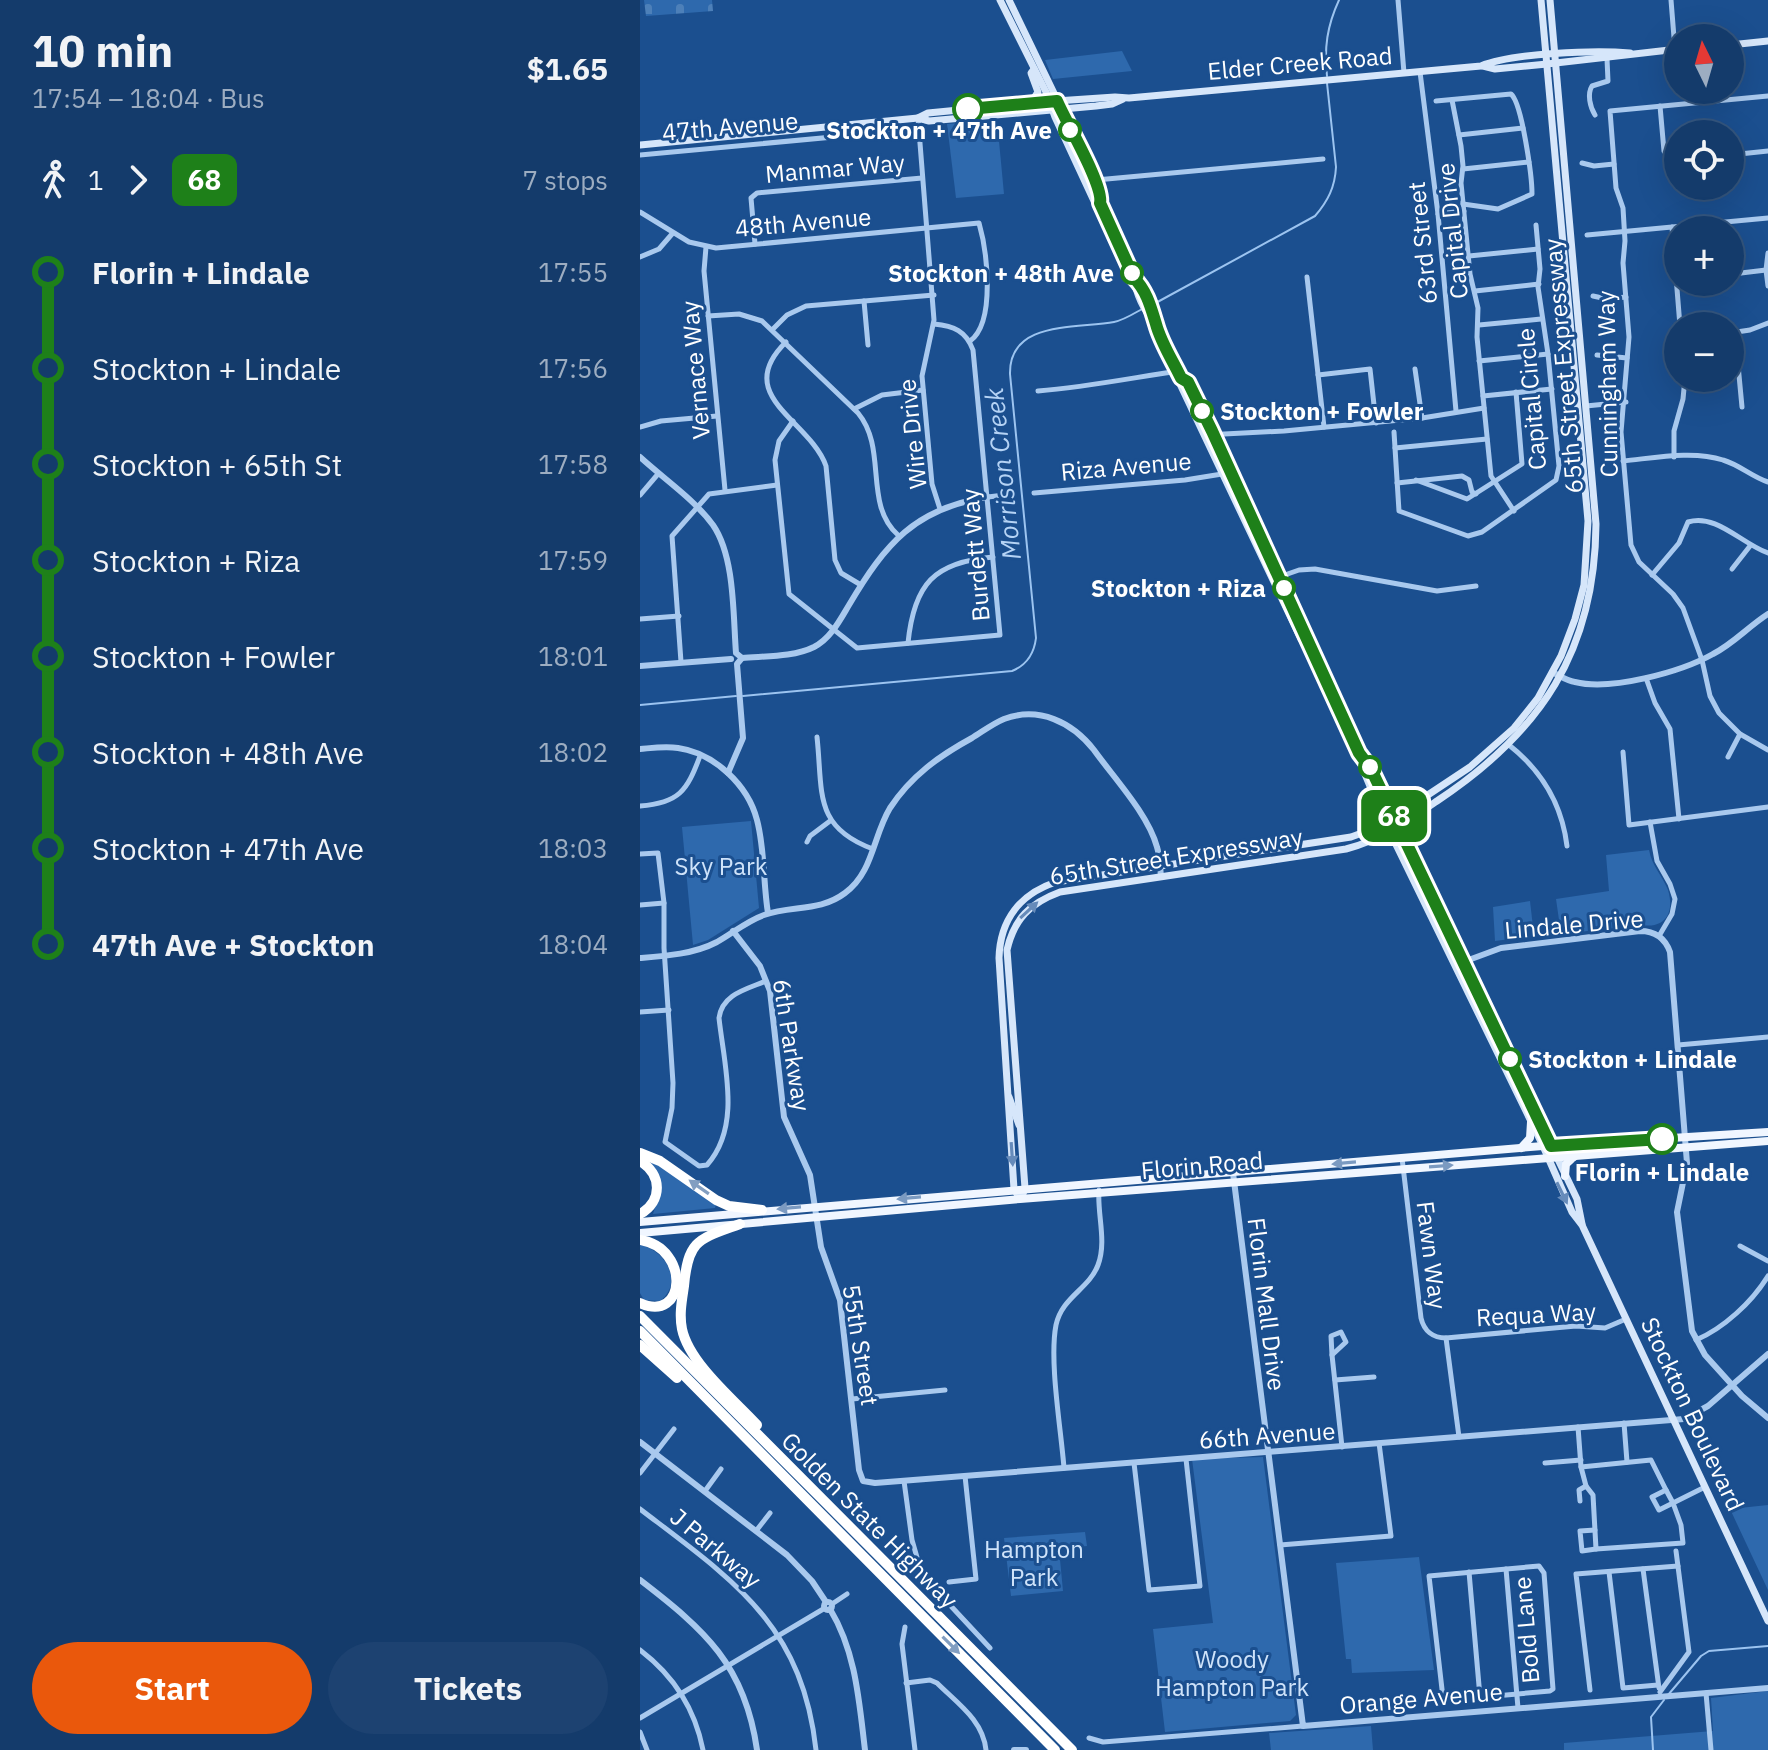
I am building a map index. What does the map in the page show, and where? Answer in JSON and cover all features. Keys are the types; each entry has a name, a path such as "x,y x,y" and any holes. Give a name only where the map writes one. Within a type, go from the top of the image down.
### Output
{"highway":[{"path":"640,1153 660,1161 716,1200 729,1206 762,1210"},
{"path":"640,1161 650,1168 657,1186 652,1204 640,1214"},
{"path":"740,1224 706,1237 689,1255 682,1331 695,1358 774,1444 787,1465"},
{"path":"640,1240 666,1252 677,1273 675,1293 661,1306 649,1307 640,1303"},
{"name":"Golden State Highway","path":"640,1316 1072,1750"},
{"name":"Golden State Highway","path":"640,1331 1055,1750"},
{"path":"640,1345 718,1412"}],"main road":[{"name":"Stockton Boulevard","path":"1000,0 1034,69 1096,180 1102,198 1100,203 1134,278 1135,289 1145,300 1180,375 1180,384 1209,435 1301,639 1308,643"},
{"name":"Stockton Boulevard","path":"1009,0 1094,201 1100,203"},
{"name":"65th Street Expressway","path":"1020,1199 1014,1189 999,942 1009,917 1023,900 1056,882 1320,844 1366,833 1485,755 1524,715 1556,674 1583,622 1595,565 1596,524 1551,60 1541,0"},
{"name":"65th Street Expressway","path":"1020,1199 1025,1188 1007,950 1010,936 1021,916 1043,898 1060,892 1358,846 1395,829 1447,794 1509,745 1543,704 1578,609 1584,585 1588,537 1551,60 1550,0"},
{"path":"1744,44 1768,41"},
{"name":"Elder Creek Road","path":"1551,60 1606,51 1664,51"},
{"name":"Elder Creek Road","path":"1055,105 1079,108 1112,104 1123,99 1481,66 1493,61 1607,59 1630,53"},
{"path":"1031,103 1038,92 1031,73 1034,69"},
{"name":"Elder Creek Road","path":"1055,105 1115,97 1123,99"},
{"name":"47th Avenue","path":"918,118 928,113 1031,103 1055,105"},
{"name":"47th Avenue","path":"640,145 918,118 929,121 1055,105"},
{"path":"1079,108 1070,119 1080,142 1079,147"},
{"name":"Stockton Boulevard","path":"1225,472 1307,636 1359,753 1385,822 1395,829"},
{"path":"1256,544 1262,547 1273,573 1278,577"},
{"path":"1509,745 1508,740 1522,724 1524,715"},
{"name":"Stockton Boulevard","path":"1359,753 1371,769 1394,817 1395,829 1547,1146 1572,1212 1582,1225 1768,1621"},
{"path":"1447,794 1454,783 1479,765 1485,755"},
{"path":"1286,858 1288,851 1320,844"},
{"path":"1246,864 1255,858 1276,854 1278,850"},
{"name":"Stockton Boulevard","path":"1459,963 1531,1122 1547,1146"},
{"path":"1002,1009 1013,1024"},
{"path":"1003,1024 1014,1037"},
{"path":"1006,1066 1011,1075 1012,1092 1018,1100"},
{"path":"1008,1096 1015,1119 1021,1127"},
{"path":"1521,1148 1530,1138 1531,1122"},
{"name":"Florin Road","path":"640,1222 1141,1179 1233,1178 1403,1169 1576,1155 1768,1132"},
{"name":"Florin Road","path":"640,1233 1098,1194 1402,1158 1521,1148 1768,1141"},
{"path":"1565,1176 1566,1164 1576,1155"},
{"name":"Stockton Boulevard","path":"1551,1157 1565,1176 1578,1203 1582,1225"}],"street":[{"path":"1398,0 1404,73"},
{"path":"1671,0 1674,24"},
{"path":"1595,115 1591,109 1589,91 1592,86 1608,81 1607,59"},
{"name":"63rd Street","path":"1420,72 1438,214 1456,411"},
{"path":"1436,101 1511,94 1516,99 1523,128 1532,194 1498,209 1464,208 1438,214"},
{"path":"1664,151 1660,106 1768,96"},
{"name":"Capital Drive","path":"1452,100 1463,169 1464,208 1479,325 1479,361 1491,476 1495,482"},
{"name":"Cunningham Way","path":"1660,106 1610,111 1614,164 1625,231 1623,263 1629,337 1626,402 1621,432 1631,545 1635,557 1680,603 1702,660 1714,705 1740,734 1768,750"},
{"name":"Wire Drive","path":"918,118 934,295 934,324 923,366 923,390 932,484 940,509"},
{"path":"1459,135 1523,128"},
{"name":"47th Avenue","path":"640,155 919,129"},
{"path":"1744,154 1768,151"},
{"path":"1096,180 1323,159"},
{"path":"1463,169 1529,162"},
{"path":"1582,163 1594,166 1614,164"},
{"name":"Manmar Way","path":"755,244 751,198 757,193 922,178"},
{"name":"48th Avenue","path":"640,212 672,234 706,247 979,223 983,236 986,308 980,329 970,341"},
{"path":"1744,220 1768,218"},
{"name":"Capital Circle","path":"1394,432 1399,511 1468,536 1475,536 1552,486 1559,473 1548,354 1541,319 1536,225"},
{"path":"1587,235 1664,228"},
{"path":"640,257 659,249 672,234"},
{"name":"Vernace Way","path":"706,247 704,271 725,490"},
{"path":"1469,256 1538,249"},
{"path":"1768,253 1768,286"},
{"path":"1744,273 1766,270"},
{"path":"1307,277 1324,427"},
{"path":"1475,291 1539,284"},
{"path":"773,329 787,315 801,308 934,295"},
{"path":"1593,296 1607,299 1626,297"},
{"path":"864,301 868,345"},
{"path":"708,316 746,314 758,318 854,409 865,422 874,444 881,513 887,526 898,535"},
{"path":"1479,325 1541,319"},
{"path":"1744,330 1768,323"},
{"path":"934,324 954,327 970,341"},
{"name":"Burdett Way","path":"793,421 776,450 787,592 857,648 1000,635 970,341"},
{"path":"786,342 772,359 767,380 775,403 817,446 826,466 836,565 841,573 861,585"},
{"path":"1479,361 1548,354"},
{"path":"1597,355 1627,358"},
{"path":"1318,375 1370,369 1376,423"},
{"path":"1415,369 1422,418"},
{"path":"1038,391 1101,385 1117,379 1180,375"},
{"path":"1483,396 1552,389"},
{"path":"854,409 878,396 923,390"},
{"path":"1416,480 1467,499 1522,464 1516,392"},
{"path":"1674,457 1674,431 1684,392"},
{"path":"1740,392 1742,407"},
{"path":"1586,406 1626,402"},
{"path":"1209,435 1376,423 1484,408"},
{"path":"640,427 661,421 717,416"},
{"path":"1395,448 1487,439"},
{"path":"640,457 696,506 714,527 726,555 743,738 728,773"},
{"path":"1623,461 1674,457 1722,459 1768,482"},
{"name":"Riza Avenue","path":"1034,493 1185,480 1225,472"},
{"path":"640,495 658,474"},
{"path":"1397,483 1466,477 1472,492 1476,494"},
{"path":"1495,482 1514,511"},
{"path":"681,662 672,536 704,496 725,490 777,485"},
{"path":"640,666 803,651 818,644 834,629 861,585 898,535 940,509 1012,494"},
{"path":"1652,575 1679,543 1688,522 1695,520 1722,526 1750,546 1768,553"},
{"path":"1732,569 1750,546"},
{"path":"908,643 914,606 937,573 967,559 993,557"},
{"path":"1278,577 1299,570 1319,569 1437,591 1476,586"},
{"path":"1556,674 1585,684 1646,678 1718,652 1768,614"},
{"path":"640,619 679,616"},
{"path":"1646,678 1655,703 1670,729 1679,819"},
{"path":"640,958 664,957 700,949 768,913 813,908 843,895 859,879 879,828 905,788 930,763 1003,719 1037,715 1068,725 1088,743 1147,824 1157,845 1161,877"},
{"path":"1728,757 1740,734"},
{"path":"817,737 824,806 830,821 847,838 873,849"},
{"path":"1509,745 1540,776 1553,795 1562,818 1567,846"},
{"path":"640,749 677,748 700,756 728,773 747,795 755,813 768,913"},
{"path":"1623,752 1629,825 1768,807"},
{"path":"640,806 664,803 680,794 690,783 700,756"},
{"path":"807,842 814,832 830,821"},
{"path":"1650,822 1655,856 1673,889 1675,899 1672,914 1659,936"},
{"path":"640,854 658,853 664,903 664,957 673,1083 665,1142 699,1166 707,1165 718,1152 728,1124 719,1013 730,996 766,981"},
{"path":"640,905 664,903"},
{"name":"6th Parkway","path":"733,931 760,966 766,981 775,1018 784,1117 805,1163 817,1216"},
{"name":"Lindale Drive","path":"1459,963 1501,948 1640,931 1659,936 1670,952 1687,1173 1678,1196 1677,1212 1695,1340 1731,1386 1768,1418"},
{"path":"640,1012 669,1010"},
{"path":"1678,1045 1768,1037"},
{"name":"Fawn Way","path":"1402,1158 1422,1323 1431,1334 1446,1338 1459,1437"},
{"name":"Florin Mall Drive","path":"1233,1178 1303,1726"},
{"path":"1064,1469 1055,1334 1062,1308 1092,1277 1100,1260 1102,1241 1098,1194 1102,1187 1137,1184 1141,1179"},
{"name":"55th Street","path":"817,1216 821,1247 840,1300 859,1470 863,1481"},
{"path":"1740,1246 1768,1261"},
{"path":"1695,1340 1711,1334 1753,1296 1768,1276"},
{"name":"Requa Way","path":"1446,1338 1576,1326 1605,1328 1627,1319"},
{"name":"66th Avenue","path":"863,1481 875,1483 1064,1469 1684,1419 1708,1406 1768,1354"},
{"path":"1332,1355 1342,1447"},
{"path":"1335,1380 1374,1377"},
{"path":"852,1399 945,1390"},
{"path":"1624,1423 1627,1462"},
{"path":"1578,1427 1586,1486 1593,1495 1596,1549"},
{"path":"640,1473 674,1429"},
{"path":"640,1442 802,1570 843,1630 851,1656 865,1750"},
{"path":"1279,1545 1391,1536 1379,1443"},
{"path":"1134,1463 1149,1590 1153,1590 1200,1586 1186,1459"},
{"path":"1545,1463 1651,1460 1673,1503 1681,1525 1683,1543 1582,1551 1580,1531 1595,1530"},
{"path":"705,1491 721,1469"},
{"path":"949,1582 976,1579 965,1476"},
{"path":"904,1481 912,1540 922,1575 990,1648"},
{"path":"1580,1501 1579,1490 1586,1486"},
{"path":"1666,1490 1652,1497 1659,1510 1705,1487"},
{"name":"J Parkway","path":"640,1509 734,1582 759,1608 794,1665 807,1698 816,1750"},
{"path":"756,1531 770,1513"},
{"path":"1661,1692 1689,1652 1676,1551"},
{"name":"Bold Lane","path":"1506,1569 1539,1566 1544,1573 1553,1689 1517,1694"},
{"path":"1590,1690 1576,1574 1678,1566"},
{"path":"1506,1569 1431,1575 1428,1582 1443,1696 1448,1700 1517,1694"},
{"name":"Orange Avenue","path":"1506,1569 1518,1708"},
{"path":"1643,1569 1661,1692"},
{"path":"1469,1572 1480,1697"},
{"path":"1609,1572 1623,1688 1661,1692"},
{"path":"640,1580 692,1621 728,1666 747,1706 757,1750"},
{"path":"640,1718 847,1594"},
{"path":"905,1627 902,1639 915,1750"},
{"path":"640,1650 661,1668 681,1693 697,1727 703,1750"},
{"path":"906,1683 930,1680 937,1683 977,1723 984,1736 986,1750"},
{"name":"Orange Avenue","path":"1089,1738 1103,1742 1518,1708 1661,1692 1677,1695 1768,1688"},
{"path":"1706,1693 1711,1750"},
{"path":"640,1732 647,1750"},
{"path":"1014,1750 1026,1750"}],"green space":[{"path":"644,0 712,0 713,11 646,16"},
{"path":"1122,51 1132,71 1053,79 1045,60"},
{"path":"997,120 1004,194 956,198 947,124"},
{"name":"Sky Park","path":"751,821 759,908 708,940 693,945 682,827"},
{"path":"1649,850 1670,898 1669,912 1662,922 1649,926 1561,934 1556,899 1609,891 1606,855"},
{"path":"1530,901 1534,936 1495,941 1493,907"},
{"path":"652,1161 716,1204 715,1208 653,1214 657,1202 650,1165"},
{"path":"640,1245 657,1253 669,1268 671,1285 660,1301 644,1300 640,1293"},
{"name":"Woody Hampton Park","path":"1263,1457 1296,1715 1290,1721 1165,1732 1153,1629 1213,1623 1192,1459"},
{"path":"1768,1505 1768,1590 1730,1509"},
{"name":"Hampton Park","path":"1085,1532 1087,1546 1059,1549 1063,1591 1011,1596 1004,1538"},
{"path":"1419,1557 1434,1670 1352,1673 1351,1659 1346,1659 1336,1563"},
{"path":"1768,1691 1768,1750 1564,1750 1564,1743 1713,1731 1711,1698"},
{"path":"1371,1726 1373,1750 1271,1750 1269,1733"}],"waterway":[{"name":"Morrison Creek","path":"1327,76 1327,37 1339,0"},
{"name":"Morrison Creek","path":"1152,305 1315,216 1320,210 1332,187 1336,167 1327,83"},
{"name":"Morrison Creek","path":"743,696 1012,671 1026,662 1036,638 1010,374 1013,357 1021,344 1048,330 1114,322 1142,309"},
{"name":"Morrison Creek","path":"640,705 736,696"},
{"path":"1668,1695 1701,1656 1709,1651 1768,1646"},
{"path":"1653,1750 1651,1717 1664,1700"}],"bus line":[{"name":"68","path":"968,109 1057,101 1094,176 1102,198 1100,203 1134,278 1141,285 1155,314 1156,325 1181,378 1188,382 1212,431 1359,753 1371,769 1551,1146 1662,1139"}],"place":[{"name":"Stockton + 47th Ave","path":"1070,130"},
{"name":"Stockton + 48th Ave","path":"1132,273"},
{"name":"Stockton + Fowler","path":"1202,411"},
{"name":"Stockton + Riza","path":"1284,588"},
{"name":"Stockton + Lindale","path":"1510,1059"},
{"name":"Florin + Lindale","path":"1662,1139"}]}
